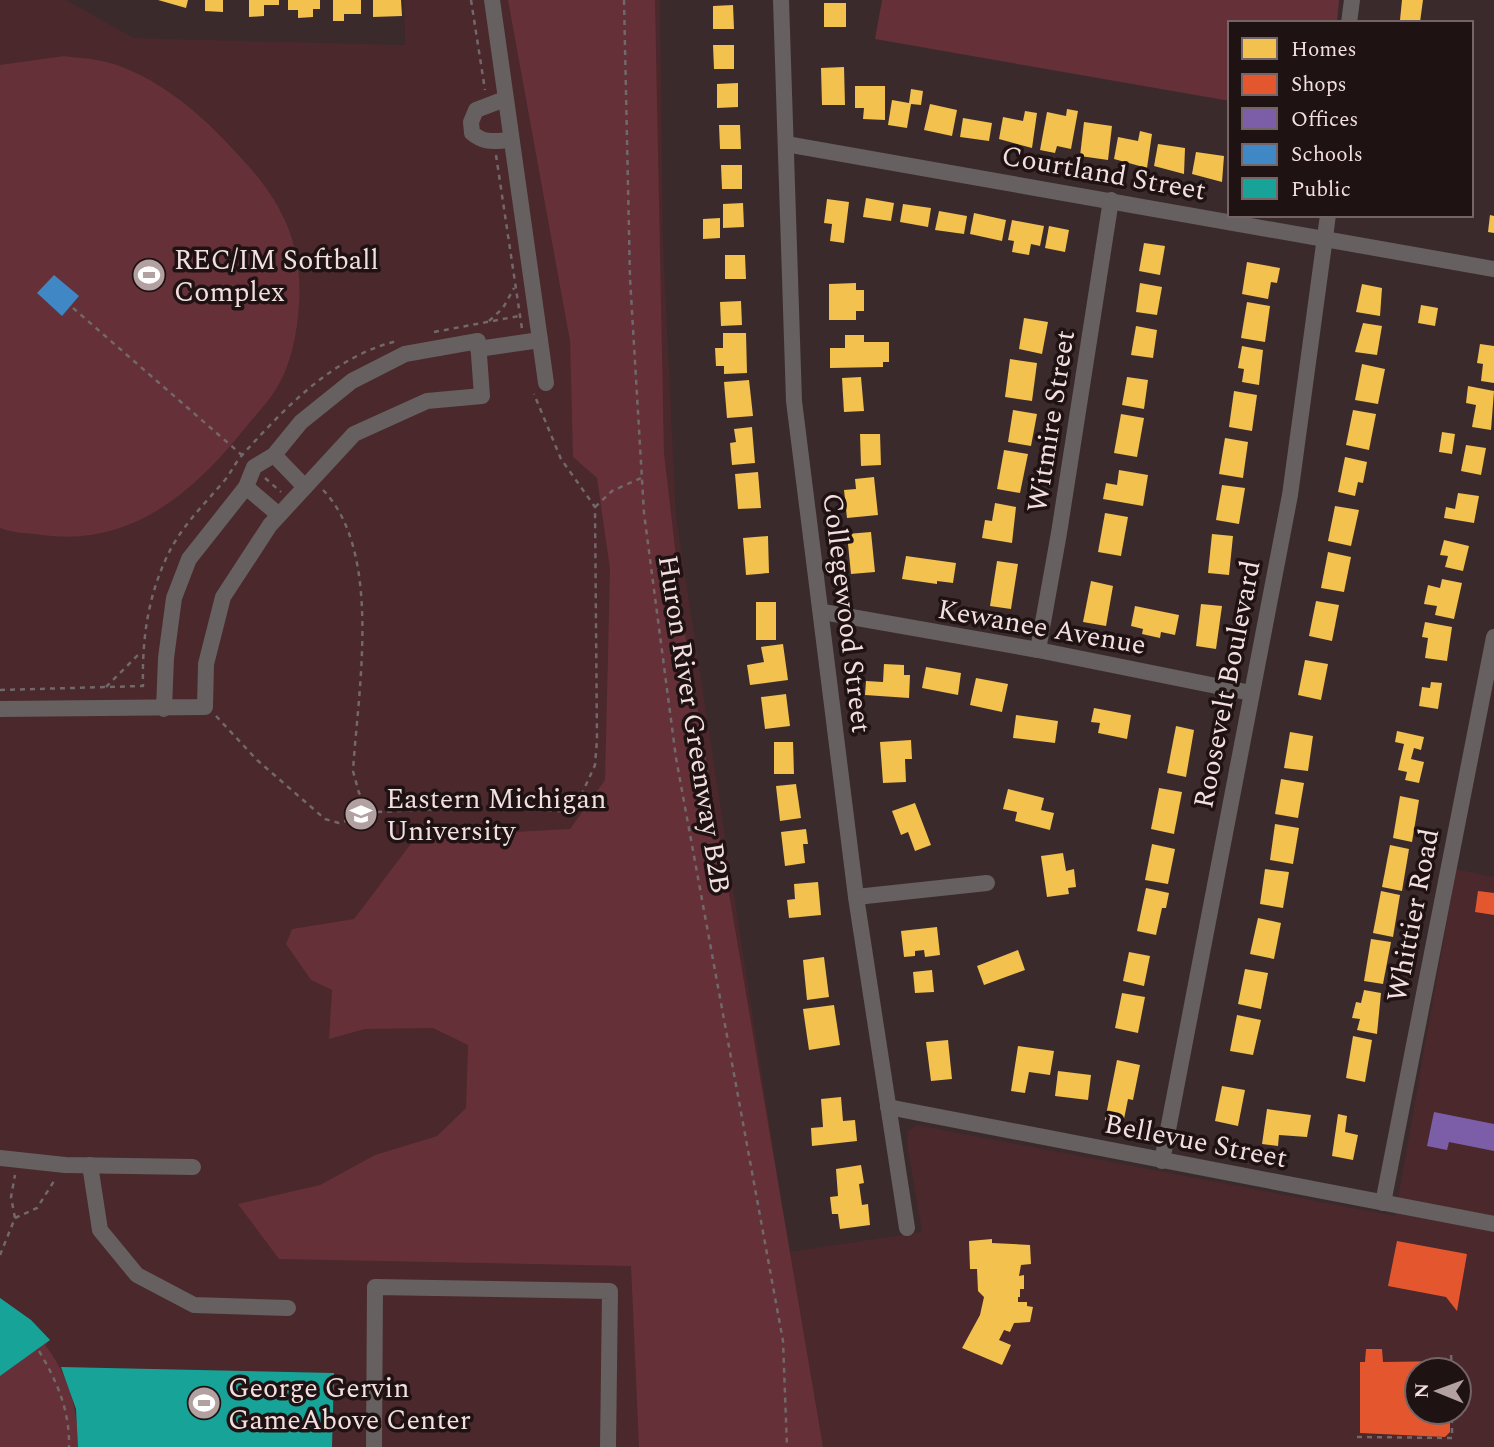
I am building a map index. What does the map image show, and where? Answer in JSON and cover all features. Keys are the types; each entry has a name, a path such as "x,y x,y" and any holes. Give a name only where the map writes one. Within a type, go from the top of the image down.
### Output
{"street":[{"path":"492,0 545,383"},
{"name":"Collegewood Street","path":"781,0 794,401 823,612 856,897 907,1228"},
{"path":"1349,21 1352,0"},
{"path":"505,99 476,110 471,121 472,133 480,140 511,140"},
{"name":"Courtland Street","path":"786,144 1494,269"},
{"name":"Witmire Street","path":"1038,650 1111,200"},
{"name":"Roosevelt Boulevard","path":"1162,1161 1290,495 1320,258 1326,239 1328,217"},
{"path":"478,349 540,340"},
{"path":"0,709 164,709 205,707 206,664 223,597 279,515 354,434 428,401 482,396 478,341 405,354 352,381 301,422 274,456 254,467 246,487 190,559 174,598 166,658 164,709"},
{"path":"274,456 305,487"},
{"path":"246,487 279,515"},
{"name":"Kewanee Avenue","path":"823,612 1038,650 1251,693"},
{"name":"Whittier Road","path":"1383,1203 1494,637"},
{"path":"856,897 987,883"},
{"name":"Bellevue Street","path":"888,1107 1494,1224"},
{"path":"0,1158 65,1165 194,1167"},
{"path":"90,1165 100,1230 137,1275 194,1305 288,1308"},
{"path":"374,1447 375,1287 610,1291 608,1447"}],"path":[{"name":"Huron River Greenway B2B","path":"624,0 630,278 641,478 676,758 783,1341 788,1447"},
{"path":"489,321 503,308 515,284"},
{"path":"73,308 291,502"},
{"path":"205,707 306,806 325,819 339,823 375,812 458,808 560,811 580,799 595,765 595,508 612,491 641,478"},
{"path":"323,490 337,505 357,563 364,601 353,771 359,793 375,812"},
{"path":"106,687 142,650"},
{"path":"0,1255 15,1218 11,1197 18,1161"},
{"path":"15,1218 37,1208 65,1165"},
{"path":"39,1351 59,1388 66,1409 69,1447"},
{"path":"1357,1437 1452,1438 1452,1426"}],"shaded area":[{"name":"Eastern Michigan University","path":"0,0 66,0 134,38 405,45 404,0 660,0 663,242 676,516 789,1252 922,1232 907,1143 908,1131 917,1125 1395,1216 1456,869 1494,877 1494,1447 0,1447"},
{"path":"508,0 655,0 664,453 685,634 823,1447 639,1447 631,1266 279,1259 238,1204 320,1185 375,1155 437,1136 466,1108 468,1045 433,1028 365,1029 329,1039 332,990 311,980 286,944 292,929 354,919 416,837 570,829 605,780 610,569 597,478 573,457 570,341"},
{"path":"882,0 1339,0 1337,21 1228,21 1228,101 875,39"},
{"name":"REC/IM Softball Complex","path":"64,56 101,61 140,75 172,94 216,131 250,167 285,219 295,250 299,283 298,321 284,375 269,399 226,451 182,493 158,510 105,532 74,536 21,533 0,528 0,65"},
{"path":"0,1298 31,1320 50,1340 45,1345 66,1381 74,1406 78,1447 0,1447"}],"building: Homes":[{"path":"158,0 188,0 186,8"},
{"path":"205,0 223,0 223,12 205,11"},
{"path":"249,0 279,0 279,5 264,5 264,16 249,17"},
{"path":"288,0 320,0 320,9 313,9 313,17 298,18 298,10 288,10"},
{"path":"333,0 361,0 361,14 344,14 344,21 333,21"},
{"path":"373,0 401,0 402,16 373,17"},
{"path":"1402,0 1423,0 1420,21 1400,20"},
{"path":"824,3 846,3 846,27 824,27"},
{"path":"733,5 734,29 713,29 713,6"},
{"path":"713,45 734,45 734,69 714,69"},
{"path":"844,67 845,105 822,105 821,68"},
{"path":"738,83 738,107 717,108 717,84"},
{"path":"855,86 885,86 885,120 863,119 864,108 855,108"},
{"path":"911,89 923,91 921,105 911,104 907,128 888,125 892,100 909,103"},
{"path":"930,104 957,110 952,136 924,130"},
{"path":"1067,109 1078,111 1071,149 1057,146 1055,153 1040,150 1047,112 1066,116"},
{"path":"1025,111 1037,113 1032,148 999,139 1003,117 1023,121"},
{"path":"963,118 992,123 989,141 960,137"},
{"path":"1084,122 1112,126 1108,160 1080,156"},
{"path":"719,125 740,125 741,149 720,149"},
{"path":"1140,131 1152,134 1147,168 1114,159 1118,137 1138,141"},
{"path":"1158,144 1185,148 1184,174 1154,166"},
{"path":"1196,152 1224,156 1222,182 1192,174"},
{"path":"721,165 742,165 742,189 722,189"},
{"path":"866,198 894,203 891,221 863,217"},
{"path":"827,199 849,202 844,243 830,241 832,224 824,223"},
{"path":"743,203 744,227 723,228 723,204"},
{"path":"903,204 931,208 928,227 900,222"},
{"path":"939,211 967,216 964,234 935,230"},
{"path":"974,213 1006,220 1002,241 970,234"},
{"path":"1490,215 1494,216 1494,233 1488,232"},
{"path":"720,218 720,238 703,239 703,219"},
{"path":"1012,220 1044,226 1040,246 1031,244 1029,255 1012,252 1014,241 1008,240"},
{"path":"1049,226 1069,230 1065,252 1045,248"},
{"path":"1144,243 1165,246 1160,275 1139,271"},
{"path":"725,255 745,255 746,279 725,279"},
{"path":"1247,262 1280,268 1277,283 1271,282 1268,299 1242,294"},
{"path":"856,283 856,290 864,290 864,311 856,311 856,320 829,320 829,284"},
{"path":"1140,283 1162,287 1157,315 1136,312"},
{"path":"1362,284 1382,288 1380,316 1356,312"},
{"path":"741,301 742,325 721,326 720,302"},
{"path":"1247,302 1270,306 1265,342 1241,338"},
{"path":"1421,305 1438,308 1435,326 1418,323"},
{"path":"1024,318 1048,322 1042,354 1019,349"},
{"path":"1363,323 1382,326 1377,355 1355,352"},
{"path":"1136,326 1157,330 1153,358 1131,355"},
{"path":"723,333 746,333 747,373 724,374 724,366 716,366 715,348 723,348"},
{"path":"845,335 864,335 864,342 889,342 889,362 883,362 883,367 830,368 830,348 845,348"},
{"path":"1480,344 1494,346 1494,383 1481,381 1483,364 1477,363"},
{"path":"1242,346 1263,350 1259,385 1242,382 1244,369 1238,368"},
{"path":"1010,359 1037,363 1032,401 1005,397"},
{"path":"1362,364 1385,369 1378,404 1355,400"},
{"path":"861,377 864,411 844,412 842,378"},
{"path":"1127,377 1148,380 1144,409 1122,405"},
{"path":"749,380 753,416 727,418 724,382"},
{"path":"1468,386 1494,391 1491,430 1472,427 1476,405 1466,403"},
{"path":"1234,391 1257,395 1252,431 1229,427"},
{"path":"1013,410 1037,414 1031,446 1008,442"},
{"path":"1353,410 1376,414 1369,450 1346,445"},
{"path":"1121,414 1144,418 1137,457 1114,453"},
{"path":"752,427 755,463 732,465 730,443 736,442 734,429"},
{"path":"1442,432 1455,434 1452,454 1439,452"},
{"path":"860,434 880,434 881,465 861,466"},
{"path":"1225,438 1248,442 1243,478 1219,474"},
{"path":"1466,445 1486,448 1481,475 1461,471"},
{"path":"1004,450 1028,454 1020,493 997,489"},
{"path":"1345,457 1367,462 1363,483 1358,482 1355,496 1338,492"},
{"path":"1119,470 1148,475 1143,506 1103,499 1106,483 1117,485"},
{"path":"758,472 761,508 738,509 735,474"},
{"path":"874,477 878,515 847,518 844,490 856,489 855,479"},
{"path":"1222,485 1245,488 1239,524 1216,520"},
{"path":"1458,493 1479,496 1474,523 1444,518 1446,507 1455,509"},
{"path":"995,503 1016,507 1012,543 982,538 985,520 992,521"},
{"path":"1335,506 1359,510 1351,546 1328,541"},
{"path":"1105,513 1128,517 1121,556 1098,552"},
{"path":"871,532 875,572 851,574 847,534"},
{"path":"1212,534 1233,536 1229,575 1208,573"},
{"path":"768,536 769,573 746,575 743,538"},
{"path":"1444,540 1469,546 1463,571 1445,567 1448,556 1440,555"},
{"path":"1328,552 1351,557 1344,592 1321,588"},
{"path":"906,556 956,563 953,583 937,581 937,584 902,579"},
{"path":"997,561 1018,564 1011,609 990,606"},
{"path":"1442,579 1462,583 1454,619 1435,615 1437,606 1424,604 1428,585 1440,588"},
{"path":"1091,581 1113,586 1106,626 1083,622"},
{"path":"1316,601 1339,605 1332,641 1309,636"},
{"path":"756,602 776,602 776,640 756,640"},
{"path":"1201,604 1222,606 1216,649 1196,646"},
{"path":"1135,606 1179,615 1175,635 1161,632 1160,638 1142,634 1143,629 1131,626"},
{"path":"1425,622 1452,627 1447,661 1425,658 1428,638 1422,637"},
{"path":"783,644 788,680 750,685 747,665 764,662 761,647"},
{"path":"1305,660 1328,664 1321,700 1298,695"},
{"path":"884,664 904,665 904,675 910,675 909,698 865,695 866,681 883,682"},
{"path":"926,667 961,673 958,695 922,688"},
{"path":"976,678 1008,684 1002,712 970,705"},
{"path":"1431,682 1442,683 1438,709 1419,706 1422,687 1430,688"},
{"path":"786,694 790,726 765,729 761,697"},
{"path":"1094,708 1131,715 1127,739 1098,733 1100,723 1091,722"},
{"path":"1016,715 1058,721 1055,743 1013,738"},
{"path":"1176,726 1194,730 1186,777 1167,773"},
{"path":"1397,731 1424,737 1421,750 1414,748 1411,759 1424,762 1419,783 1405,780 1407,772 1398,770 1404,744 1395,742"},
{"path":"1290,732 1313,736 1308,771 1284,768"},
{"path":"911,740 912,759 905,759 906,782 883,783 880,742"},
{"path":"774,742 793,742 794,774 774,774"},
{"path":"1281,779 1304,783 1298,818 1275,814"},
{"path":"796,784 801,818 780,821 776,786"},
{"path":"1159,788 1182,792 1174,834 1151,829"},
{"path":"1008,789 1044,798 1041,810 1054,813 1050,830 1015,821 1017,812 1003,809"},
{"path":"1400,796 1419,800 1412,842 1393,838"},
{"path":"915,803 931,845 915,851 908,832 901,835 892,811"},
{"path":"1275,824 1299,828 1293,864 1270,860"},
{"path":"806,829 808,844 803,844 805,863 785,866 781,832"},
{"path":"1152,844 1175,849 1168,884 1145,880"},
{"path":"1390,845 1409,849 1402,891 1382,887"},
{"path":"1063,853 1066,871 1074,869 1076,887 1068,888 1069,894 1047,897 1041,856"},
{"path":"1265,869 1289,872 1283,908 1260,904"},
{"path":"818,882 821,915 789,918 787,900 795,899 794,884"},
{"path":"1146,888 1169,893 1166,908 1162,908 1156,935 1137,931"},
{"path":"1381,891 1400,895 1393,937 1373,933"},
{"path":"1258,918 1281,923 1274,959 1250,954"},
{"path":"937,927 940,955 925,957 924,950 915,951 915,956 904,957 901,931"},
{"path":"1371,939 1391,942 1383,984 1364,981"},
{"path":"1018,950 1025,970 984,985 977,966"},
{"path":"1129,952 1150,956 1144,986 1123,981"},
{"path":"824,957 829,997 807,1000 803,960"},
{"path":"1245,969 1268,973 1261,1009 1238,1004"},
{"path":"932,970 934,992 915,993 913,972"},
{"path":"1364,990 1381,993 1377,1034 1357,1030 1360,1019 1352,1018 1356,1002 1361,1003"},
{"path":"1122,993 1145,997 1138,1033 1115,1028"},
{"path":"834,1005 840,1045 809,1050 803,1009"},
{"path":"1237,1015 1261,1020 1253,1055 1230,1051"},
{"path":"1353,1036 1372,1040 1365,1082 1346,1078"},
{"path":"948,1040 952,1079 931,1081 926,1042"},
{"path":"1018,1046 1054,1051 1050,1075 1029,1072 1025,1093 1011,1091"},
{"path":"1117,1060 1140,1065 1133,1100 1128,1099 1123,1124 1105,1120"},
{"path":"1058,1071 1091,1075 1088,1100 1055,1096"},
{"path":"1222,1086 1245,1090 1238,1126 1215,1121"},
{"path":"841,1097 843,1121 855,1120 857,1141 812,1146 811,1128 823,1127 821,1099"},
{"path":"1267,1109 1311,1115 1307,1137 1279,1135 1278,1146 1262,1144"},
{"path":"1338,1114 1347,1116 1345,1132 1358,1135 1353,1160 1332,1156"},
{"path":"861,1165 864,1183 859,1184 862,1205 868,1204 870,1225 840,1229 838,1214 832,1214 830,1197 838,1196 836,1169"},
{"path":"992,1239 992,1243 1030,1245 1031,1264 1021,1265 1019,1276 1024,1275 1024,1289 1020,1289 1018,1302 1027,1302 1027,1306 1033,1307 1030,1322 1014,1323 1010,1332 1004,1330 999,1340 1011,1345 1002,1365 962,1348 980,1315 984,1297 978,1291 977,1269 970,1269 969,1241"}],"building: Shops":[{"path":"1478,891 1494,893 1494,915 1475,912"},
{"path":"1397,1241 1467,1254 1457,1311 1446,1297 1388,1286"},
{"path":"1366,1349 1382,1349 1383,1362 1403,1362 1403,1426 1450,1426 1450,1432 1445,1437 1360,1433 1360,1362 1365,1362"}],"building: Offices":[{"path":"1434,1112 1494,1124 1494,1151 1449,1142 1447,1150 1427,1146"}],"building: Schools":[{"path":"54,275 79,296 62,316 37,293"}],"building: Public":[{"path":"0,1298 31,1320 50,1340 0,1376"},
{"name":"George Gervin GameAbove Center","path":"61,1367 334,1373 332,1447 78,1447 76,1409"}],"place":[{"name":"REC/IM Softball Complex","path":"149,275"},
{"name":"Eastern Michigan University","path":"361,814"},
{"name":"George Gervin GameAbove Center","path":"204,1403"}]}
